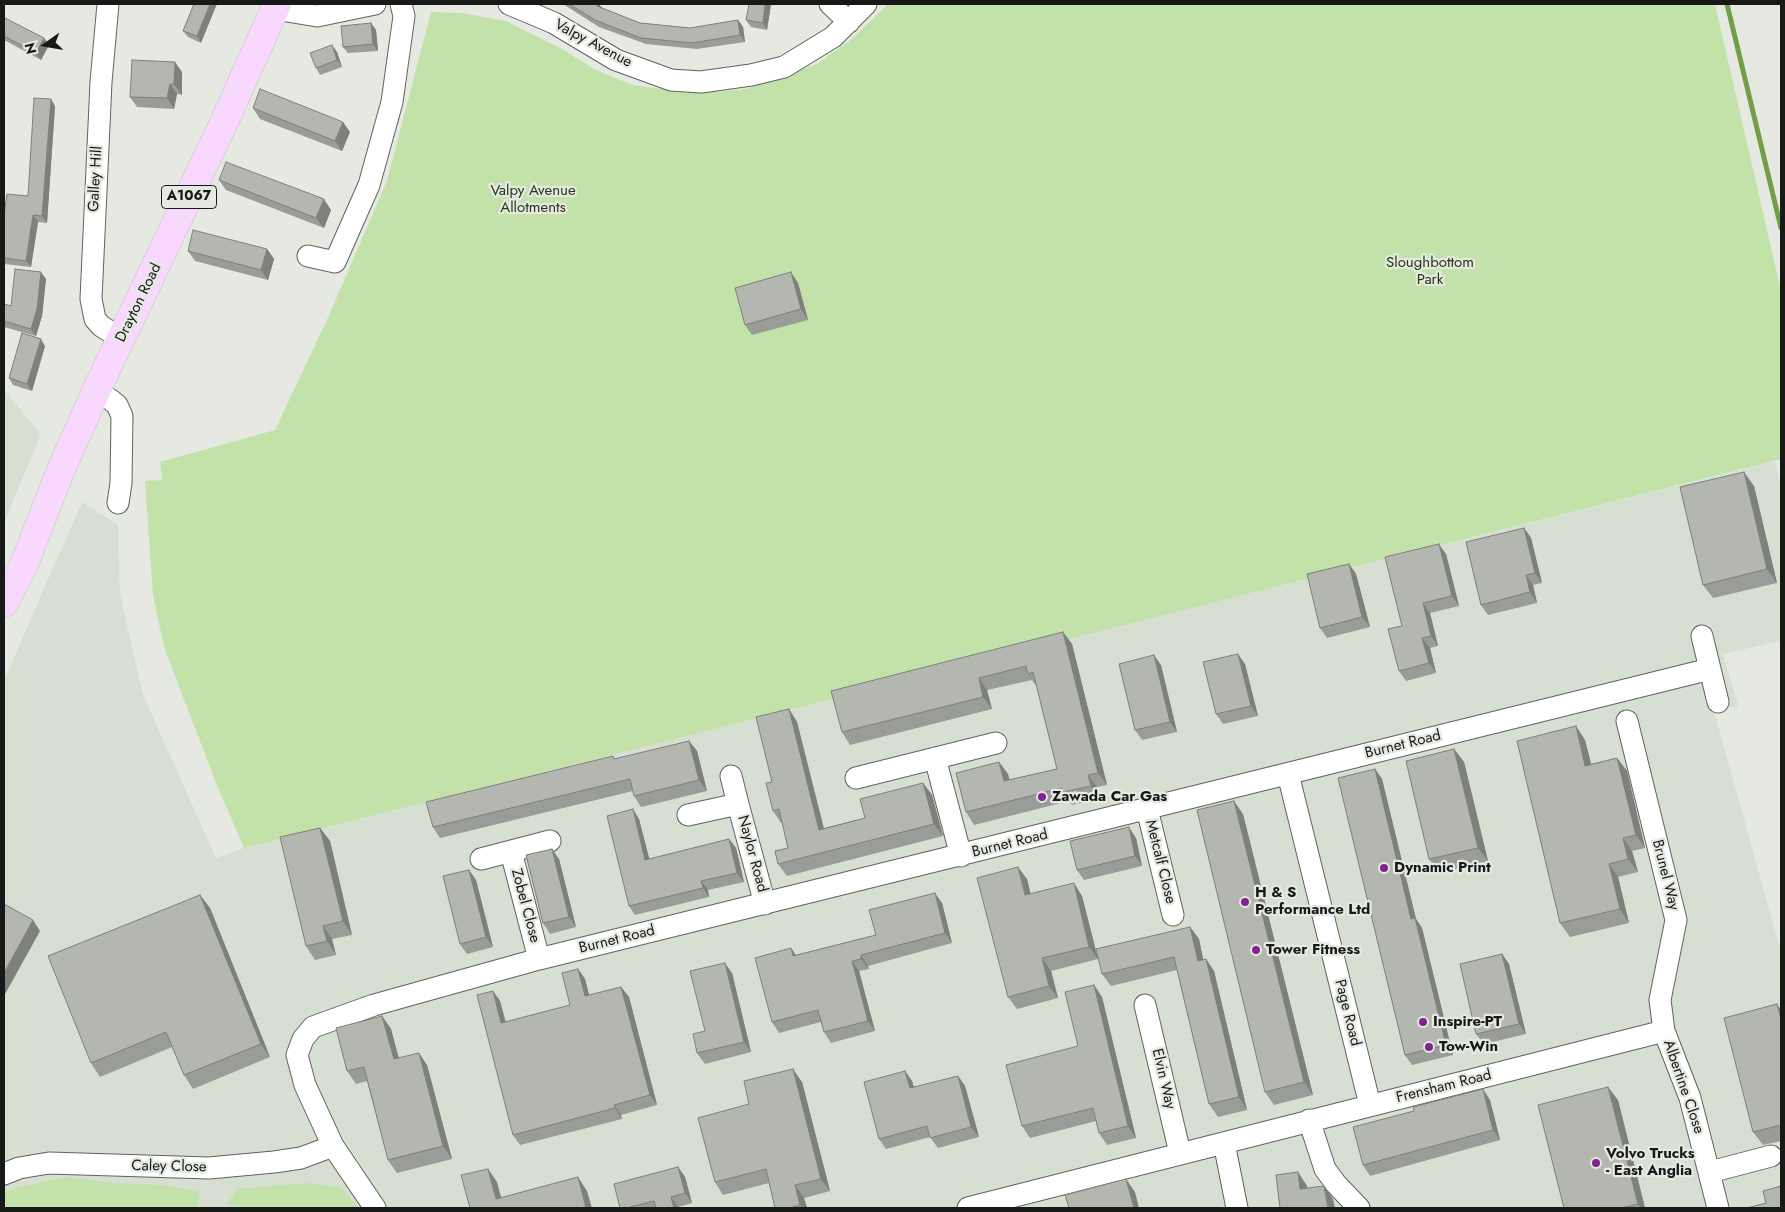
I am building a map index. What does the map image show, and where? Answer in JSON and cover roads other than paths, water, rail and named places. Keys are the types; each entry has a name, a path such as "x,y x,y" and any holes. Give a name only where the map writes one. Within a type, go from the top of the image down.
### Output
{"main road":[{"name":"Drayton Road","path":"4,603 25,562 60,472 96,391 226,118 276,6"}],"street":[{"name":"Galley Hill","path":"108,4 101,82 91,299 95,319 101,326 122,339"},
{"path":"276,6 317,16 375,4"},
{"path":"308,256 335,262 370,185 392,102 404,16 401,4"},
{"name":"Valpy Avenue","path":"509,4 554,23 616,60 671,80 700,82 742,77 784,67 832,37 866,4"},
{"path":"830,4 849,22"},
{"path":"96,391 111,400 122,416 121,483 118,503"},
{"path":"1702,636 1718,702"},
{"name":"Burnet Road","path":"333,1146 305,1085 297,1055 302,1039 313,1027 374,1005 539,959 1147,810 1710,668"},
{"name":"Brunel Way","path":"1627,721 1676,920 1660,1000 1664,1031"},
{"path":"856,778 996,742"},
{"path":"935,758 961,856"},
{"name":"Page Road","path":"1288,774 1370,1105"},
{"name":"Naylor Road","path":"731,776 765,904"},
{"name":"Naylor Road","path":"688,816 738,804"},
{"name":"Metcalf Close","path":"1147,810 1173,915"},
{"name":"Zobel Close","path":"481,859 550,841"},
{"name":"Zobel Close","path":"511,852 539,959"},
{"name":"Elvin Way","path":"1145,1005 1180,1153"},
{"name":"Frensham Road","path":"968,1208 1664,1031"},
{"name":"Albertine Close","path":"1664,1031 1690,1098 1718,1208"},
{"path":"1309,1120 1325,1169 1336,1184 1359,1208"},
{"path":"1224,1143 1237,1208"},
{"path":"333,1146 375,1208"},
{"name":"Caley Close","path":"4,1174 19,1168 49,1163 209,1168 292,1159 333,1146"},
{"path":"1710,1172 1771,1156"}],"waterway":[{"path":"1727,4 1781,228"}],"place":[{"name":"Zawada Car Gas","path":"1042,797"},
{"name":"Dynamic Print","path":"1384,868"},
{"name":"H & S Performance Ltd","path":"1245,902"},
{"name":"Tower Fitness","path":"1256,950"},
{"name":"Inspire-PT","path":"1423,1022"},
{"name":"Tow-Win","path":"1429,1047"},
{"name":"Volvo Trucks - East Anglia","path":"1596,1163"}],"park label":[{"name":"Valpy Avenue Allotments","path":"533,200"},
{"name":"Sloughbottom Park","path":"1430,272"}]}
